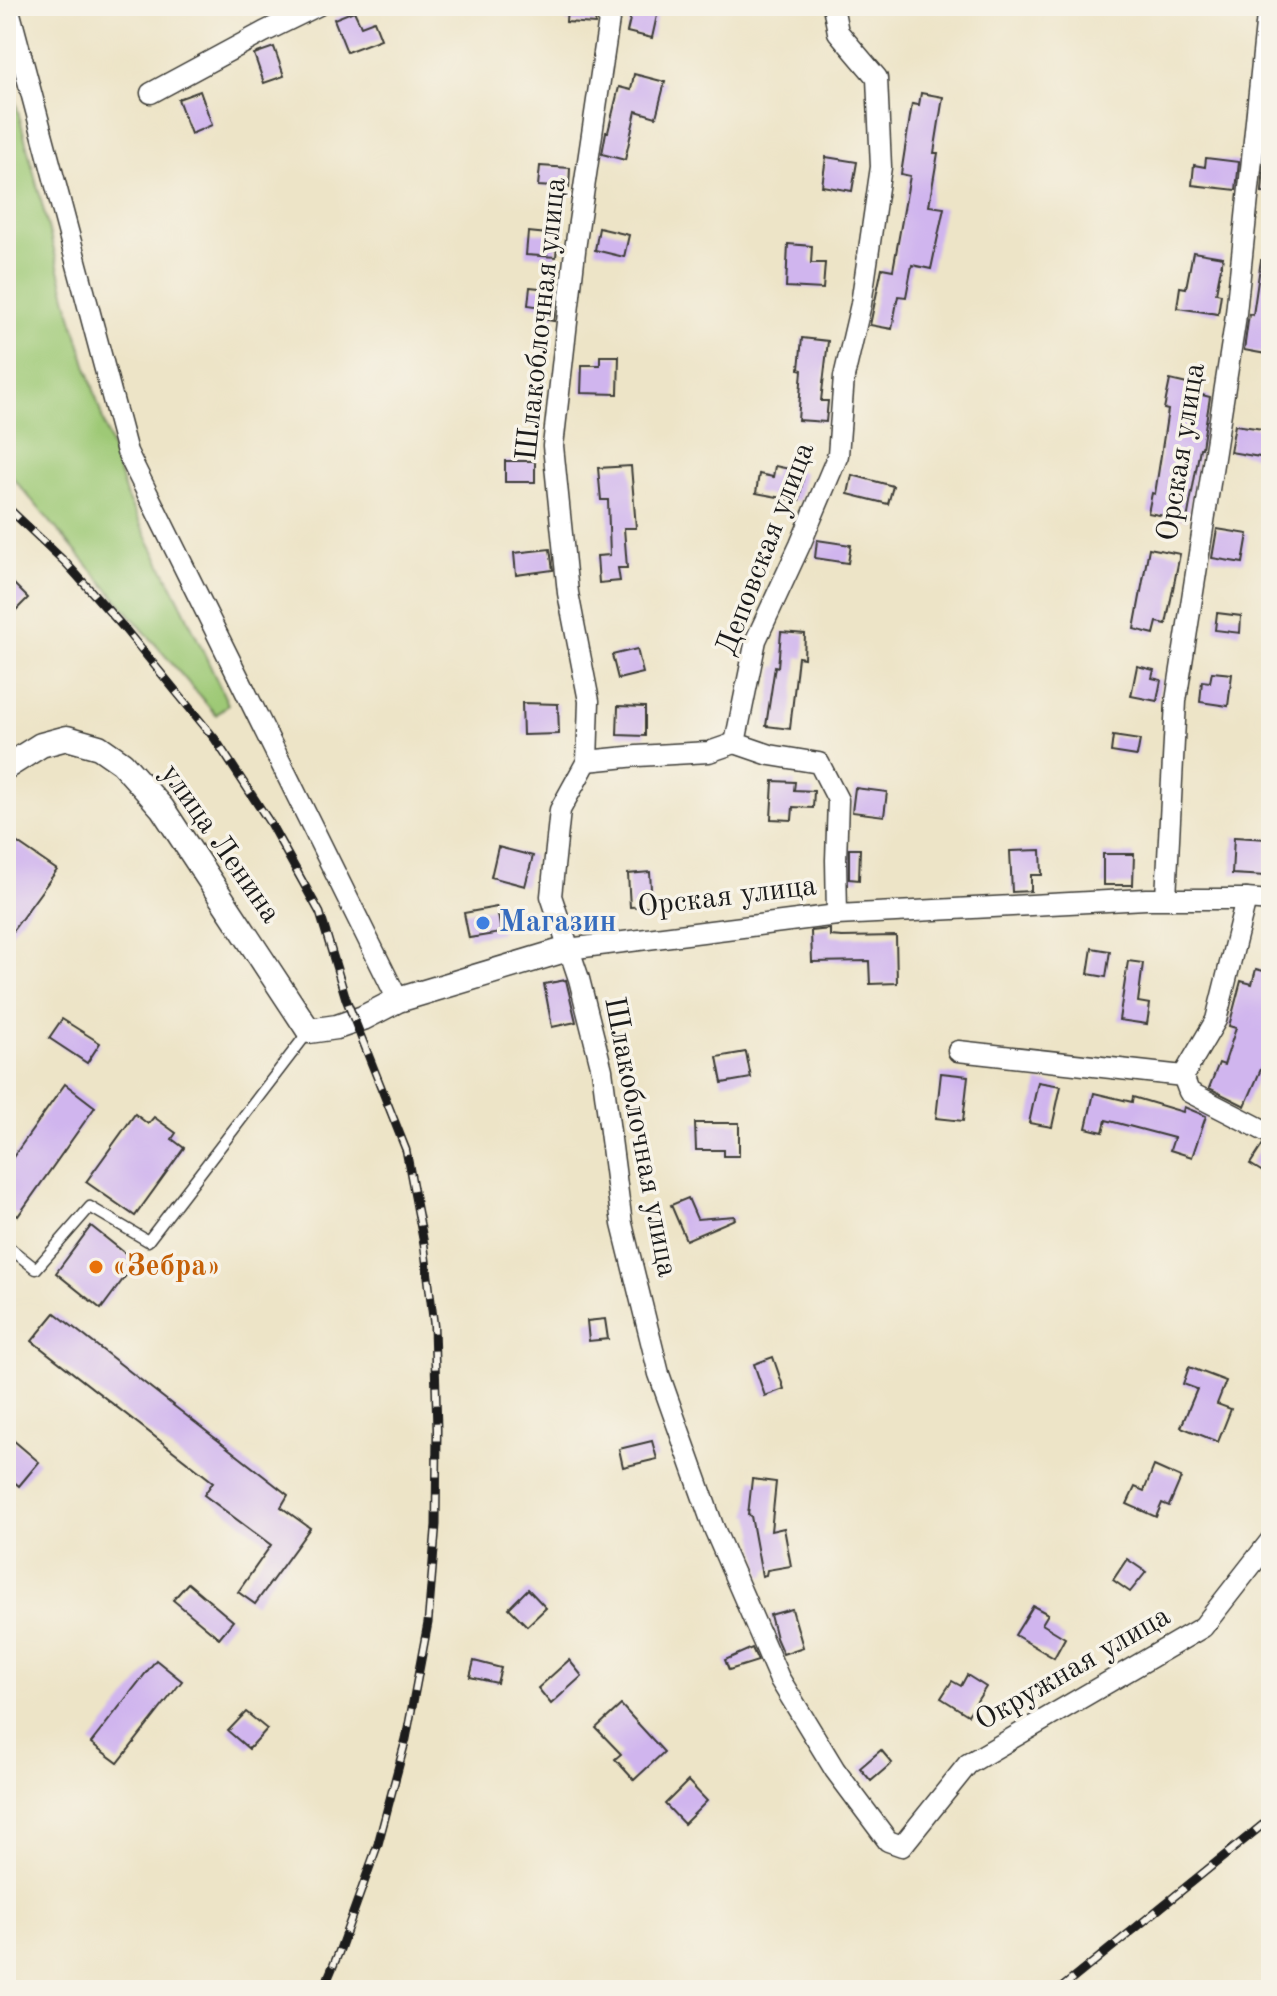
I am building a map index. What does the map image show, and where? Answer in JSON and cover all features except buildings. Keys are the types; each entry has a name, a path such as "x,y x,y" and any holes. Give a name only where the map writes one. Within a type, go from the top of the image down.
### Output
{"street":[{"path":"8,6 127,452 398,1000"},
{"path":"151,93 317,6"},
{"name":"Шлакоблочная улица","path":"611,6 576,242 553,446 568,593 589,701 587,761 560,810 551,896 579,979 602,1070 622,1224 655,1359 713,1526 779,1678 835,1770 888,1841 902,1846"},
{"name":"Деповская улица","path":"735,743 756,640 838,455 844,377 861,304 881,167 877,78 838,32 833,6"},
{"name":"Орская улица","path":"1166,898 1176,701 1235,323 1267,15"},
{"name":"улица Ленина","path":"6,767 41,745 67,738 99,747 122,763 162,808 309,1031"},
{"path":"587,761 709,752 735,743 770,755 819,763 838,800 837,915"},
{"name":"Орская улица","path":"309,1031 337,1027 398,1000 568,949 837,915 1166,898 1271,901"},
{"path":"1183,1076 1216,1020 1246,899"},
{"path":"958,1051 1183,1076"},
{"path":"1183,1076 1189,1092 1271,1134"},
{"name":"Окружная улица","path":"902,1846 968,1764 1203,1627 1271,1540"}],"lane":[{"path":"6,1245 36,1269 90,1207 148,1241 309,1031"}],"green space":[{"path":"6,65 70,312 127,498 228,704 216,715 6,470"}],"railway":[{"path":"6,506 66,563 124,628 215,739 270,823 320,913 346,999 406,1150 424,1244 434,1326 436,1525 428,1623 406,1739 378,1844 323,1990"},
{"path":"1059,1990 1271,1818"}],"place":[{"name":"Магазин","path":"483,923"},
{"name":"«Зебра»","path":"96,1267"}]}
